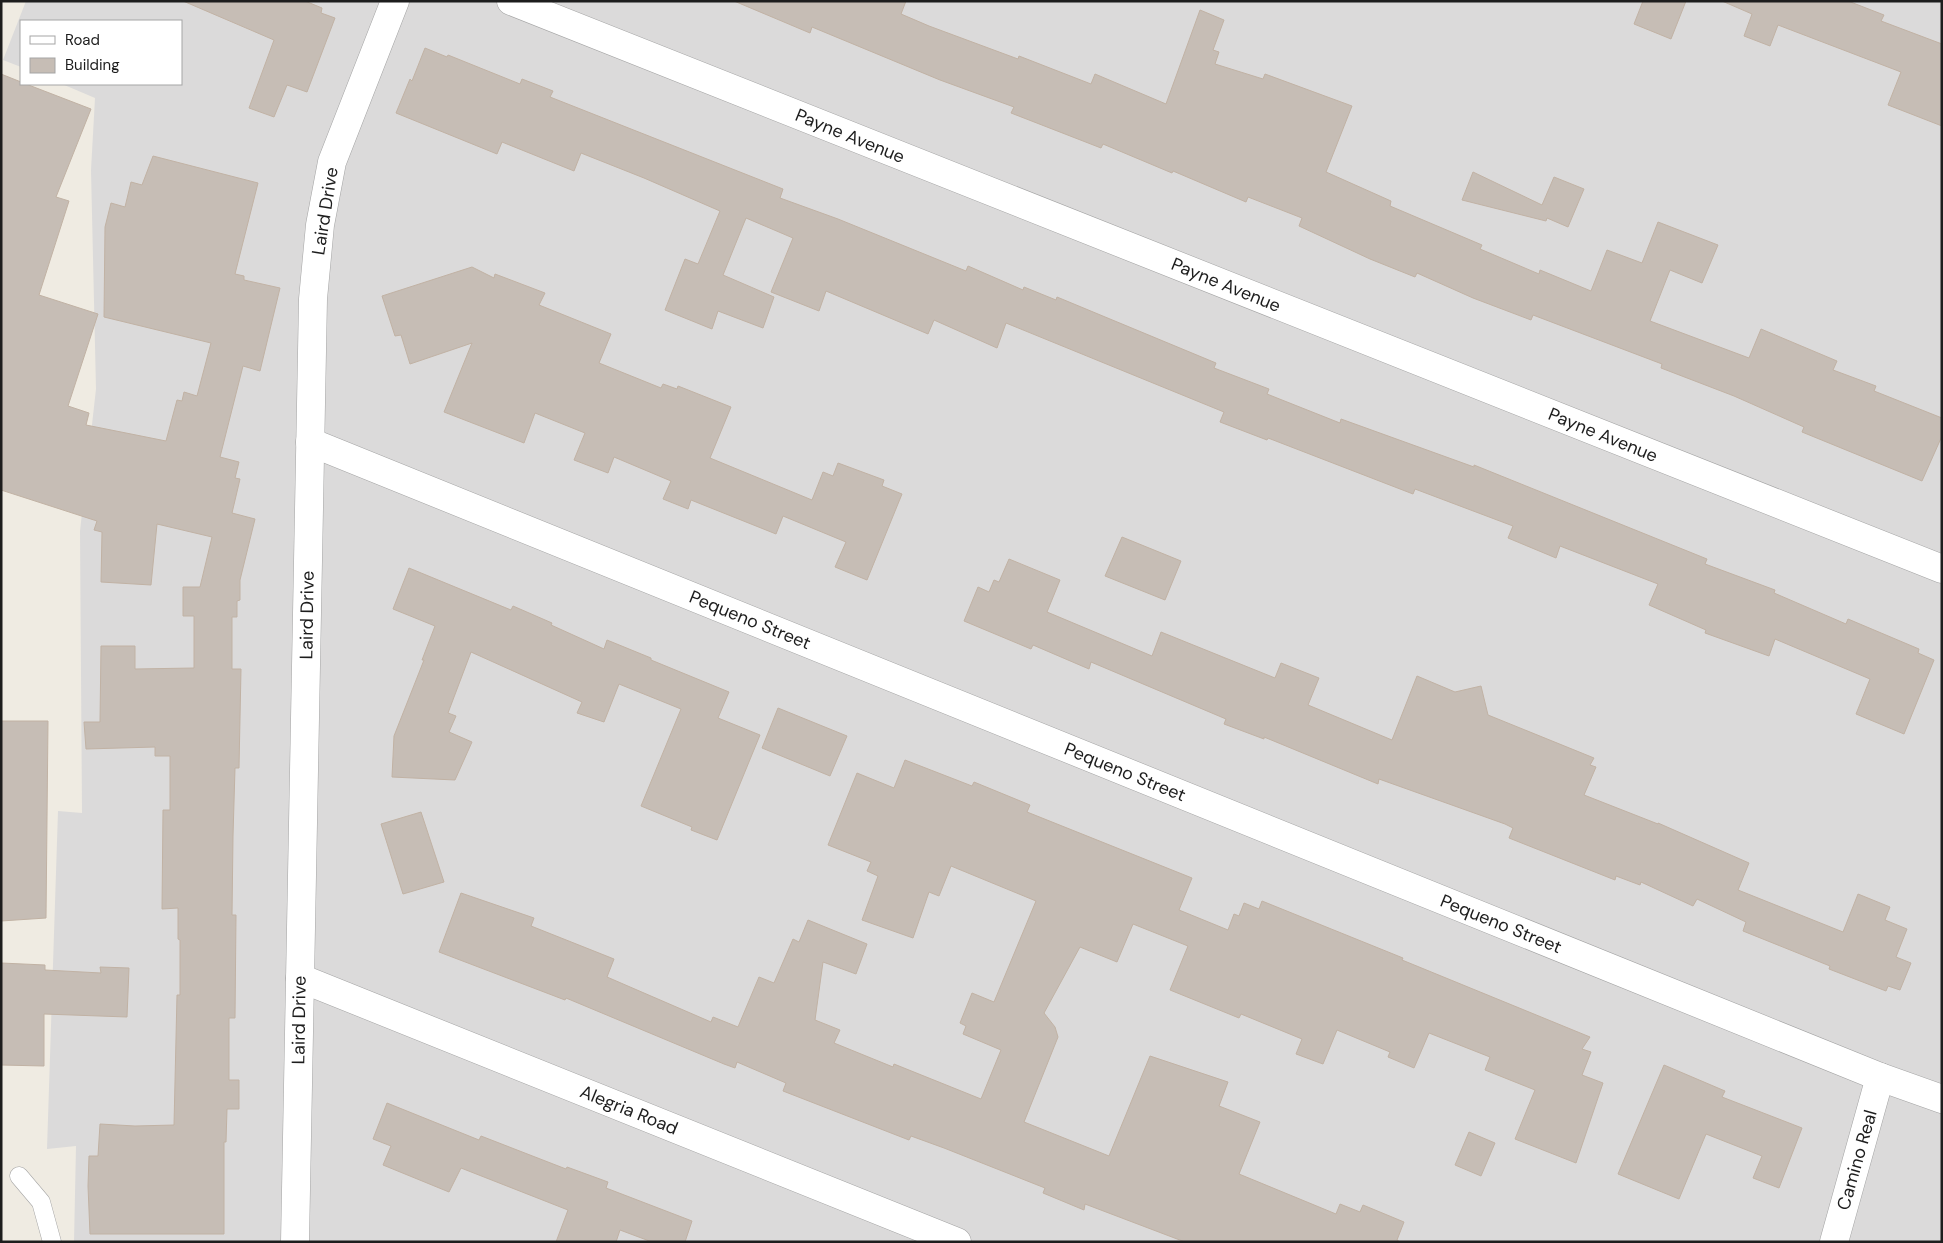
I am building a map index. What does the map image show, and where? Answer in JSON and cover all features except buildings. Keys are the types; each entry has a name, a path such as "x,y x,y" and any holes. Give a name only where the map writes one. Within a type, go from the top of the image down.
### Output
{"street":[{"name":"Laird Drive","path":"295,1242 313,300 320,225 332,162 395,1"},
{"name":"Payne Avenue","path":"511,1 1942,569"},
{"name":"Pequeno Street","path":"310,442 1880,1077 1942,1099"},
{"name":"Alegria Road","path":"300,978 957,1242"},
{"name":"Camino Real","path":"1834,1242 1880,1077"}],"lane":[{"path":"19,1176 40,1202 52,1242"}],"shaded area":[{"path":"26,1 1942,1 1942,1242 74,1242 76,1146 47,1149 58,811 82,813 80,531 96,389 91,170 95,98 64,85 182,85 182,20 20,20 20,67 3,60"}]}
